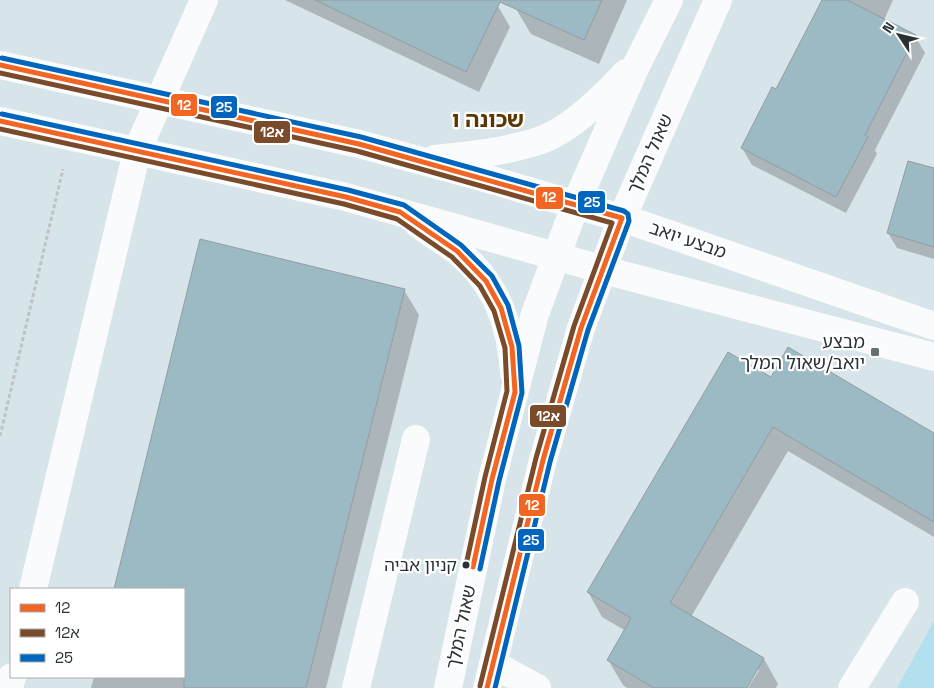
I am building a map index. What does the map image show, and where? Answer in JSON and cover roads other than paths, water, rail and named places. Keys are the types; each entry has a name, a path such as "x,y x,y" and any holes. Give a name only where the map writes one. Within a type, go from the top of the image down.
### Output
{"street":[{"path":"33,588 136,151 204,0"},
{"name":"שאול המלך","path":"448,688 492,480 535,314 575,206 668,0"},
{"name":"שאול המלך","path":"490,676 543,460 581,328 622,218 718,0"},
{"path":"419,160 484,154 540,141 568,126 597,102 625,74 643,52"},
{"name":"מבצע יואב","path":"0,65 359,144 481,177 575,206 622,218 934,326"},
{"path":"0,121 346,197 602,270 934,357"},
{"path":"400,212 457,251 486,281 501,308 512,347 515,392"},
{"path":"356,688 416,439"},
{"path":"852,688 905,602"},
{"path":"490,676 536,688"}],"place":[{"name":"מבצע יואב/שאול המלך","path":"875,352"},
{"name":"קניון אביה","path":"466,565"}],"district":[{"name":"שכונה ו","path":"488,119"}]}
